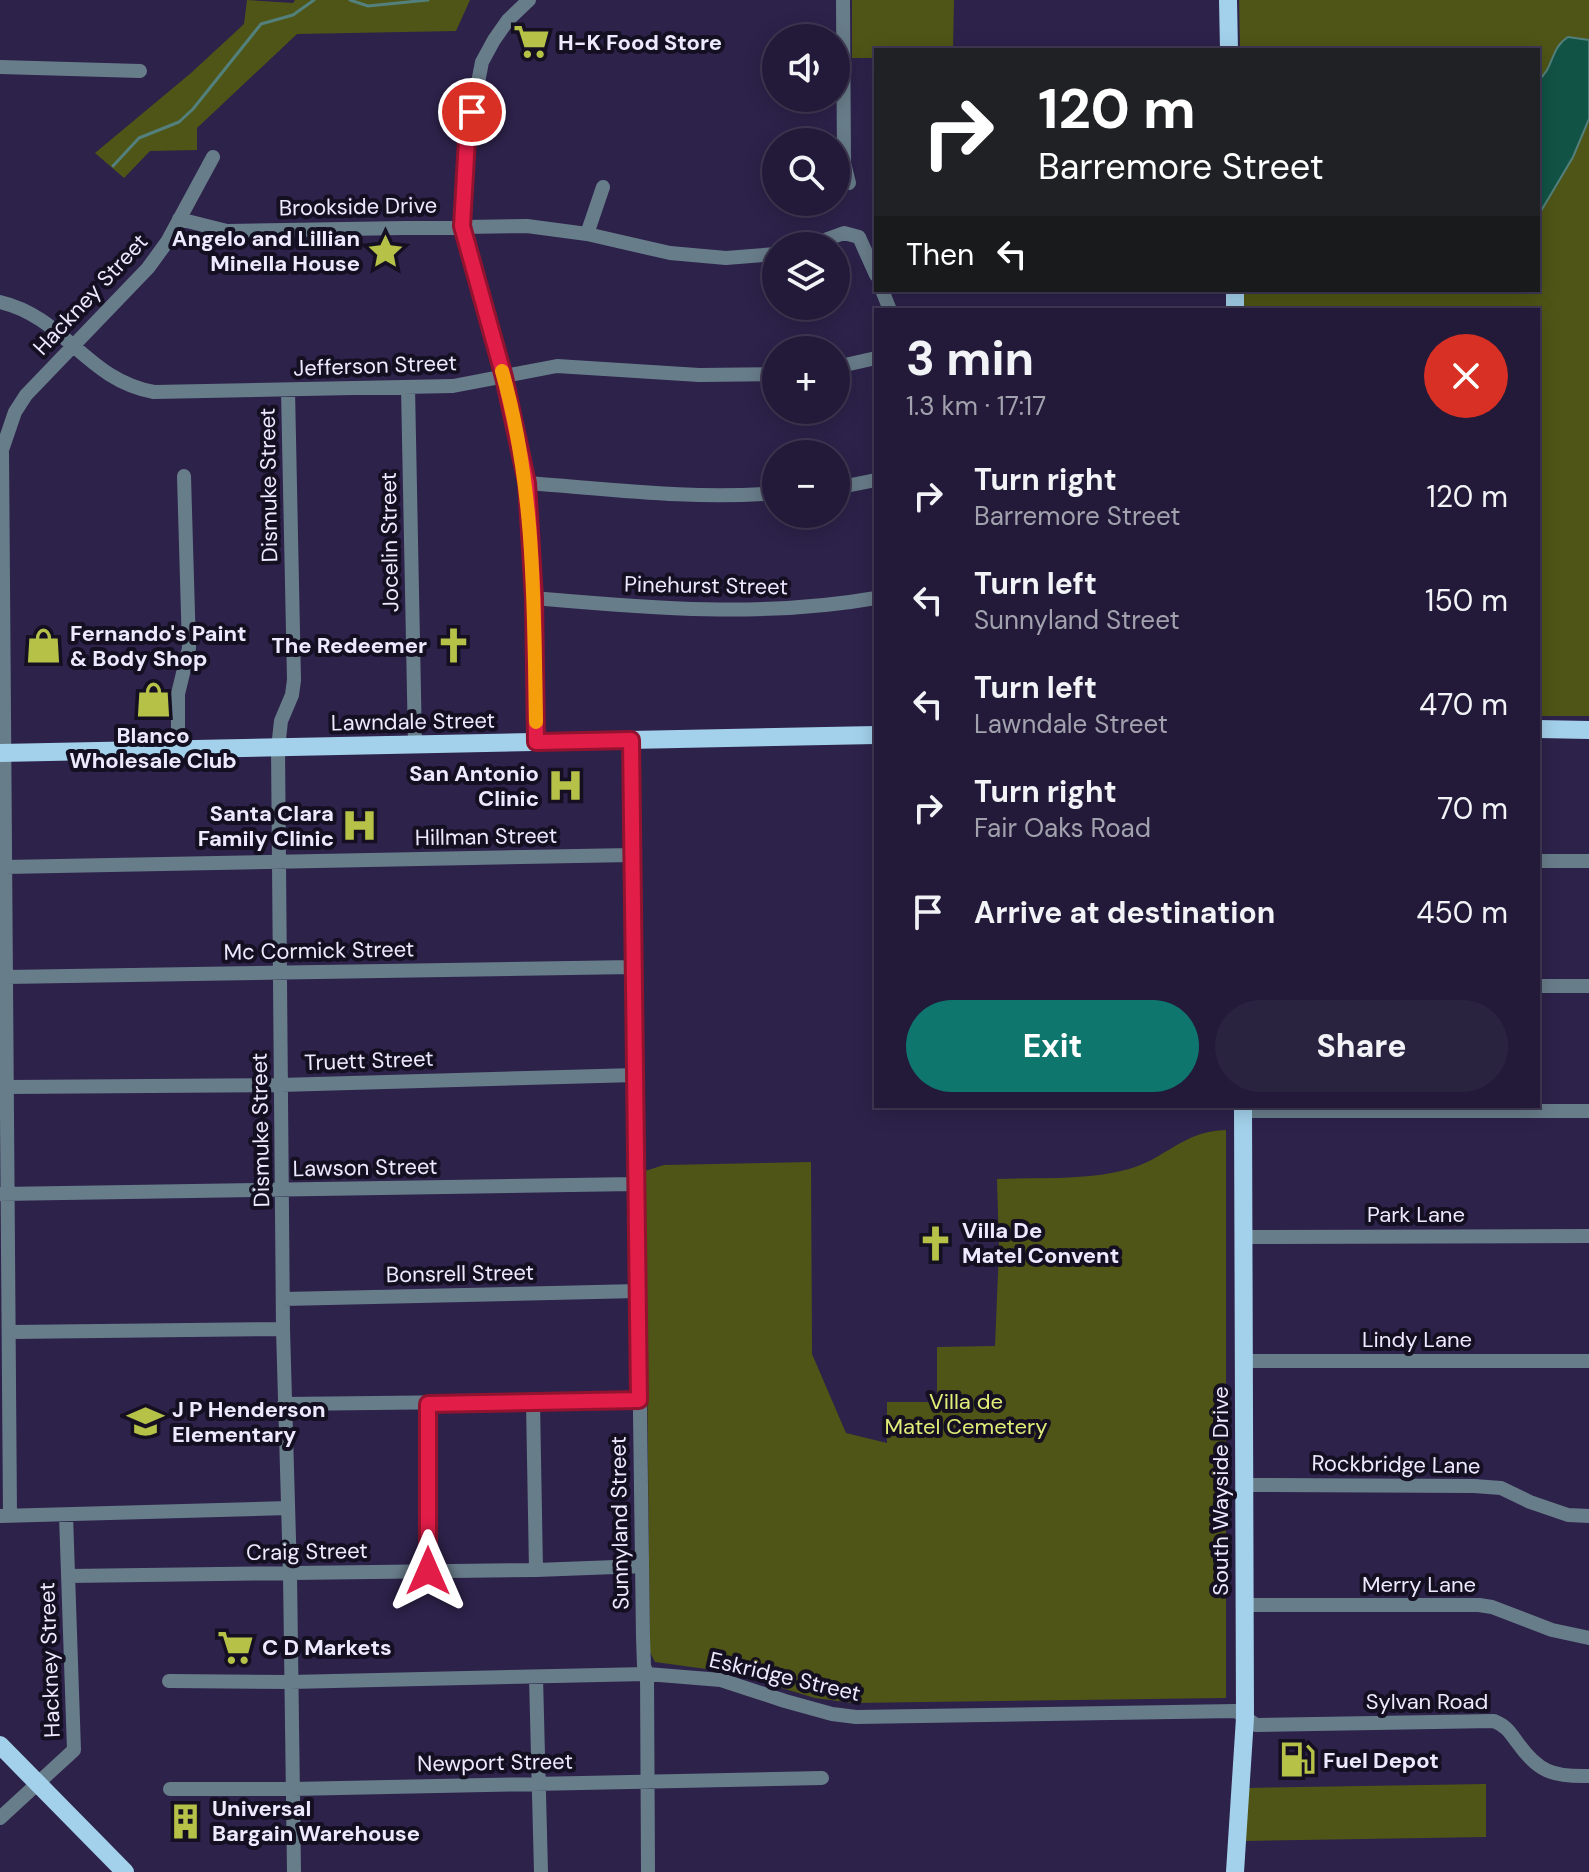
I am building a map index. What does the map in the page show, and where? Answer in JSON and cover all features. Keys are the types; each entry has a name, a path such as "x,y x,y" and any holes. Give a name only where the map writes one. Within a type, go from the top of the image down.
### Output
{"main road":[{"path":"1228,0 1229,48"},
{"path":"1540,729 1589,730"},
{"name":"Lawndale Street","path":"2,753 874,735"},
{"name":"South Wayside Drive","path":"1235,1872 1245,1718 1242,1108"},
{"path":"0,1745 125,1872"}],"street":[{"path":"529,0 508,20 482,62 467,139 462,226 504,377 527,483 534,598 536,742"},
{"path":"843,0 844,128"},
{"path":"0,67 140,71"},
{"name":"Hackney Street","path":"5,1516 10,1332 4,1194 8,1087 2,753 2,450 15,412 26,395 148,268 167,242 213,157"},
{"path":"587,234 603,187"},
{"name":"Brookside Drive","path":"179,219 227,231 527,226 587,234 670,253 726,258 762,255"},
{"path":"850,233 859,237 874,271"},
{"name":"Jefferson Street","path":"0,302 29,311 44,321 92,365 110,377 154,392 465,385 531,369 575,366 699,375 762,374"},
{"path":"850,364 874,358"},
{"name":"Jocelin Street","path":"408,387 415,744"},
{"name":"Dismuke Street","path":"288,390 294,680 292,695 281,721 278,748 284,1404 294,1872"},
{"path":"178,749 178,694 189,648 184,476"},
{"path":"850,485 874,480"},
{"path":"527,483 662,492 762,494"},
{"name":"Pinehurst Street","path":"534,598 689,610 765,611 815,608 874,598"},
{"name":"Sunnyland Street","path":"631,740 638,1166 635,1184 644,1666 647,1674 648,1872"},
{"name":"Hillman Street","path":"5,867 632,855"},
{"path":"1540,861 1589,861"},
{"name":"Mc Cormick Street","path":"6,977 633,967"},
{"path":"1540,986 1589,986"},
{"name":"Truett Street","path":"8,1087 280,1085 636,1075"},
{"path":"1242,1108 1589,1111"},
{"name":"Lawson Street","path":"4,1194 635,1184"},
{"name":"Park Lane","path":"1244,1237 1589,1236"},
{"name":"Bonsrell Street","path":"283,1299 638,1291"},
{"path":"10,1332 283,1329"},
{"name":"Lindy Lane","path":"1244,1361 1589,1361"},
{"path":"284,1404 639,1400"},
{"path":"533,1402 536,1570"},
{"path":"428,1404 428,1571"},
{"name":"Rockbridge Lane","path":"1244,1485 1501,1488 1568,1515 1589,1516"},
{"path":"5,1516 288,1508"},
{"name":"Hackney Street","path":"0,1818 74,1750 66,1515"},
{"name":"Craig Street","path":"68,1576 642,1566"},
{"name":"Merry Lane","path":"1244,1605 1479,1605 1552,1630 1589,1638"},
{"name":"Eskridge Street","path":"169,1681 290,1682 647,1674 721,1680 832,1714 856,1717 1236,1711 1245,1718"},
{"path":"536,1677 541,1872"},
{"name":"Sylvan Road","path":"1245,1718 1256,1725 1494,1721 1507,1726 1536,1767 1567,1776 1589,1776"},
{"name":"Newport Street","path":"170,1789 822,1778"}],"green space":[{"path":"247,0 293,3 295,0 470,0 456,31 297,34 197,128 197,150 150,151 124,178 95,153 244,24"},
{"path":"852,0 954,0 953,48 874,48 874,58 852,58"},
{"path":"1239,0 1589,0 1589,716 1540,716 1540,308 1244,308 1244,292 1540,292 1540,48 1240,48"},
{"name":"Villa De Matel Convent","path":"1226,1130 1226,1698 853,1703 815,1698 728,1672 655,1662 650,1652 645,1171 664,1165 811,1162 812,1354 846,1433 887,1443 887,1402 937,1402 937,1347 995,1346 999,1249 997,1179 1113,1173 1142,1164 1198,1135"},
{"path":"1486,1784 1486,1837 1244,1841 1247,1788"}],"shaded area":[{"path":"1568,37 1589,40 1589,119 1573,157 1540,213 1540,78"}],"waterway":[{"path":"113,166 139,138 179,122 193,109 261,24 293,15 314,0"},
{"path":"350,0 368,6 428,0"}],"slow traffic":[{"path":"502,371 527,483 534,598 536,722"}],"place":[{"name":"H-K Food Store","path":"532,42"},
{"name":"Angelo and Lillian Minella House","path":"386,251"},
{"name":"The Redeemer","path":"453,645"},
{"name":"Fernando's Paint & Body Shop","path":"44,646"},
{"name":"Blanco Wholesale Club","path":"153,699"},
{"name":"San Antonio Clinic","path":"565,786"},
{"name":"Santa Clara Family Clinic","path":"360,826"},
{"name":"Villa De Matel Convent","path":"936,1243"},
{"name":"J P Henderson Elementary","path":"146,1422"},
{"name":"C D Markets","path":"236,1647"},
{"name":"Fuel Depot","path":"1297,1760"},
{"name":"Universal Bargain Warehouse","path":"186,1821"}],"route":[{"path":"428,1571 428,1404 639,1400 631,740 536,742 534,598 527,483 504,377 462,226 467,139 472,112"}],"park label":[{"name":"Villa de Matel Cemetery","path":"966,1414"}]}
